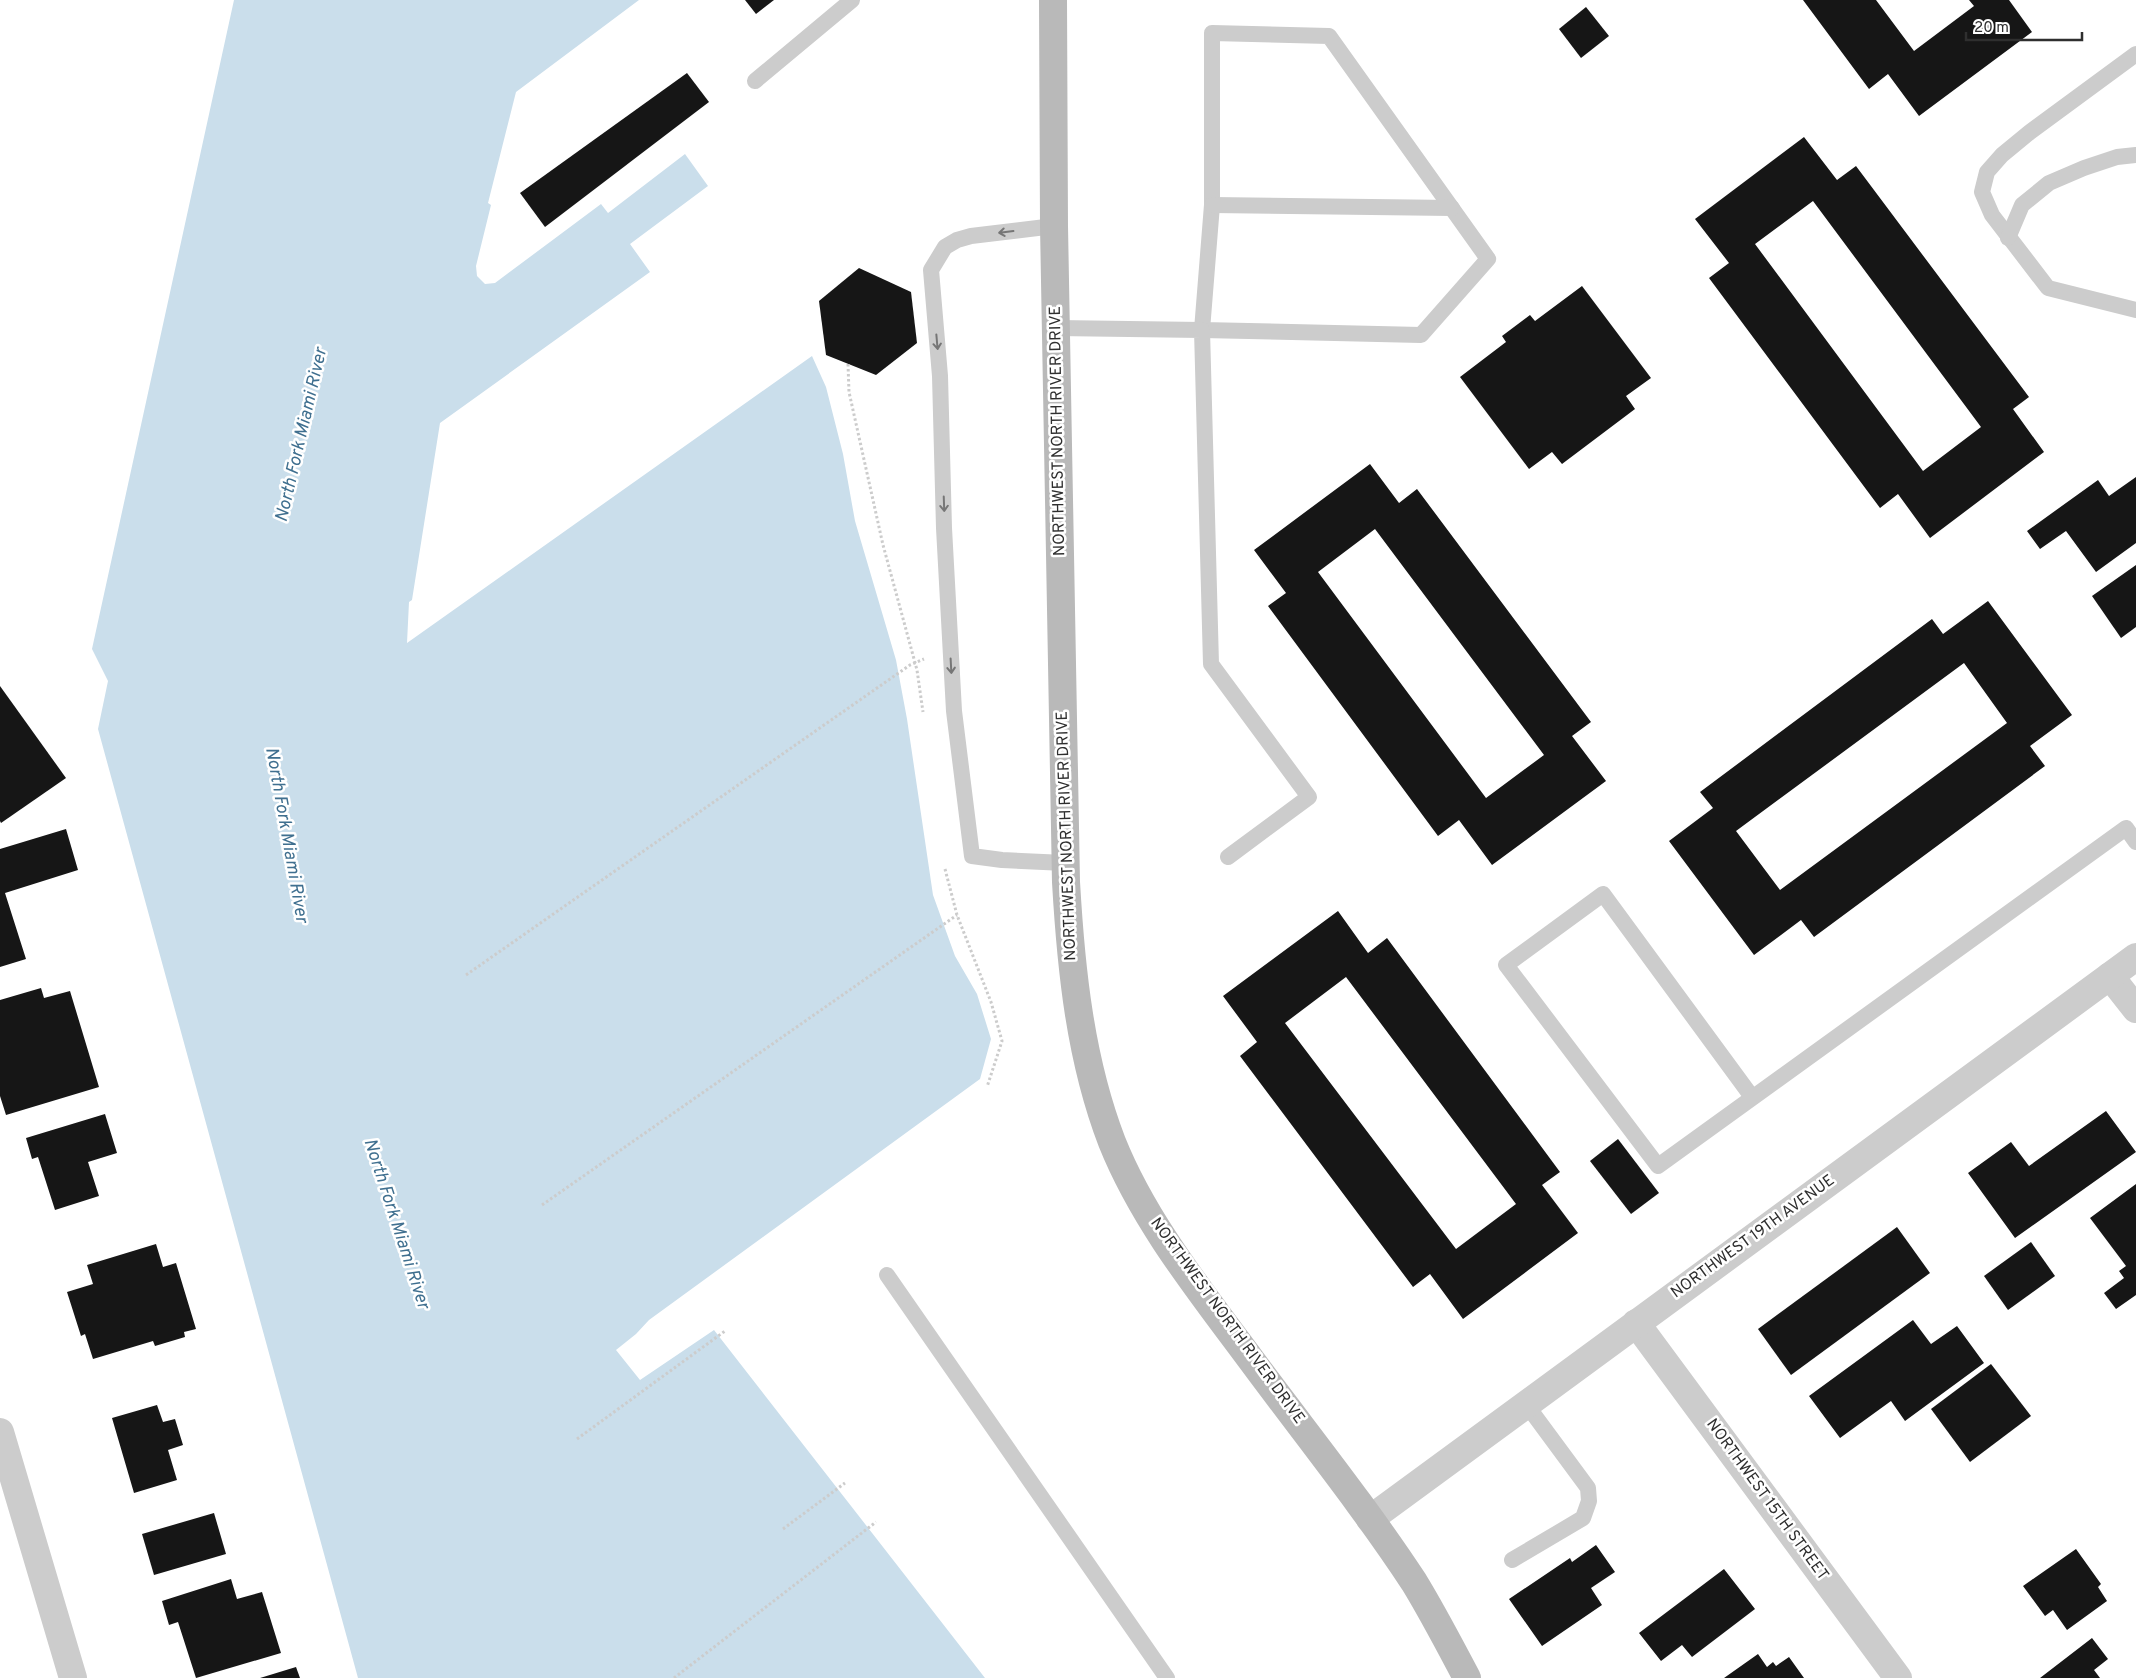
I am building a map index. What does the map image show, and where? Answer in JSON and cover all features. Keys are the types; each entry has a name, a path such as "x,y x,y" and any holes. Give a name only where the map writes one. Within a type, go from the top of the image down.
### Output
{"street":[{"name":"NORTHWEST NORTH RIVER DRIVE","path":"1053,0 1054,226 1066,863 1071,960 1084,1039 1100,1106 1119,1158 1144,1205 1180,1263 1370,1519 1414,1583 1467,1678"},
{"name":"NORTHWEST 19TH AVENUE","path":"1370,1519 2136,957"},
{"path":"2110,976 2136,1009"},
{"name":"NORTHWEST 15TH STREET","path":"1636,1323 1898,1678"},
{"path":"0,1432 73,1678"}],"lane":[{"path":"755,81 852,0"},
{"path":"1056,328 1202,330 1421,335 1488,259 1330,36 1212,32 1212,205 1202,330 1212,664 1309,797 1228,856"},
{"path":"2136,54 2030,132 2002,155 1987,172 1982,192 1992,215 2048,288 2136,310"},
{"path":"2008,238 2022,205 2049,183 2084,168 2117,157 2136,155"},
{"path":"1212,205 1452,208"},
{"path":"1054,226 971,236 957,240 945,247 931,270 940,376 944,528 954,711 972,856 1002,860 1066,863"},
{"path":"1752,1097 1603,894 1506,965 1658,1166 2126,828 2136,842"},
{"path":"887,1275 1167,1678"},
{"path":"1512,1560 1583,1518 1589,1501 1588,1488 1526,1404"}],"path":[{"path":"848,364 849,392 883,545 915,662 924,720"},
{"path":"466,975 915,662 925,658"},
{"path":"944,861 957,915 991,1002 1002,1041 987,1087"},
{"path":"542,1205 957,915"},
{"path":"577,1439 725,1331"},
{"path":"783,1529 845,1483"},
{"path":"674,1678 876,1522"}],"water":[{"name":"North Fork Miami River","path":"234,0 639,0 516,92 488,203 491,205 476,266 477,276 485,284 495,283 601,204 608,213 685,154 708,186 630,244 650,272 440,423 412,600 409,602 407,643 812,356 826,387 843,454 855,521 896,660 907,719 933,895 955,956 977,994 991,1039 980,1079 649,1320 636,1334 616,1350 640,1380 714,1330 985,1678 358,1678 98,729 108,681 92,649"}],"building":[{"path":"745,0 774,0 756,14"},
{"path":"1803,0 1876,0 1914,51 1974,6 1969,0 2009,0 2032,32 1919,116 1888,74 1869,89"},
{"path":"1586,7 1609,36 1581,58 1559,29"},
{"path":"687,73 709,102 545,227 520,193"},
{"path":"1804,137 1837,180 1856,166 2029,397 2013,409 2044,452 1930,538 1898,494 1880,508 1709,278 1729,263 1695,219","holes":["1813,201 1981,427 1923,471 1755,244"]},
{"path":"859,268 911,292 917,343 876,375 826,355 819,301"},
{"path":"1582,286 1651,378 1626,396 1635,409 1562,464 1552,452 1529,469 1460,377 1506,342 1502,336 1530,315 1535,321"},
{"path":"1370,464 1399,503 1417,489 1591,722 1572,736 1606,781 1492,865 1459,820 1438,836 1268,606 1286,593 1254,550","holes":["1375,529 1544,755 1486,798 1318,572"]},
{"path":"2136,477 2136,543 2096,572 2066,531 2040,549 2027,531 2098,480 2109,496"},
{"path":"2136,565 2136,627 2121,638 2092,596"},
{"path":"1988,601 2072,715 2030,746 2045,766 1814,937 1801,920 1754,955 1669,841 1713,808 1700,792 1932,619 1943,634","holes":["1964,663 2007,723 1780,890 1736,831"]},
{"path":"0,686 66,778 1,823 0,821"},
{"path":"66,829 78,870 5,893 26,959 0,967 0,849"},
{"path":"1338,911 1368,953 1387,938 1560,1172 1542,1185 1578,1233 1463,1319 1430,1274 1413,1287 1240,1056 1257,1042 1223,996","holes":["1346,977 1516,1204 1456,1249 1285,1023"]},
{"path":"41,988 44,998 70,991 99,1087 6,1115 0,1096 0,1000"},
{"path":"2106,1111 2136,1152 2015,1238 1968,1173 2011,1142 2029,1166"},
{"path":"105,1114 117,1153 88,1162 99,1196 55,1210 38,1157 32,1159 26,1138"},
{"path":"1618,1139 1659,1193 1631,1214 1590,1161"},
{"path":"2136,1184 2136,1295 2116,1309 2104,1293 2124,1278 2119,1271 2126,1266 2090,1218"},
{"path":"1897,1227 1930,1273 1791,1375 1758,1329"},
{"path":"2031,1242 2055,1276 2008,1310 1984,1276"},
{"path":"156,1244 163,1267 176,1263 196,1329 184,1332 185,1337 155,1346 153,1341 93,1359 85,1334 81,1336 67,1292 93,1284 87,1265"},
{"path":"1913,1320 1931,1344 1957,1326 1984,1363 1905,1421 1891,1401 1840,1438 1809,1396"},
{"path":"1991,1364 2031,1416 1970,1462 1931,1409"},
{"path":"157,1405 163,1422 175,1419 183,1445 168,1450 177,1480 134,1493 112,1418"},
{"path":"214,1513 226,1554 154,1575 142,1534"},
{"path":"1596,1545 1615,1572 1591,1588 1602,1605 1542,1646 1509,1599 1570,1558 1572,1562"},
{"path":"2076,1549 2101,1584 2098,1587 2107,1601 2067,1630 2053,1610 2045,1616 2023,1586"},
{"path":"1724,1569 1755,1609 1692,1657 1682,1645 1661,1661 1639,1633"},
{"path":"231,1579 237,1599 262,1592 281,1653 196,1678 178,1622 169,1625 162,1601"},
{"path":"2092,1638 2108,1659 2094,1670 2100,1678 2040,1678"},
{"path":"1758,1654 1767,1667 1773,1662 1776,1666 1789,1657 1804,1678 1724,1678"},
{"path":"296,1667 300,1678 260,1678"}]}
